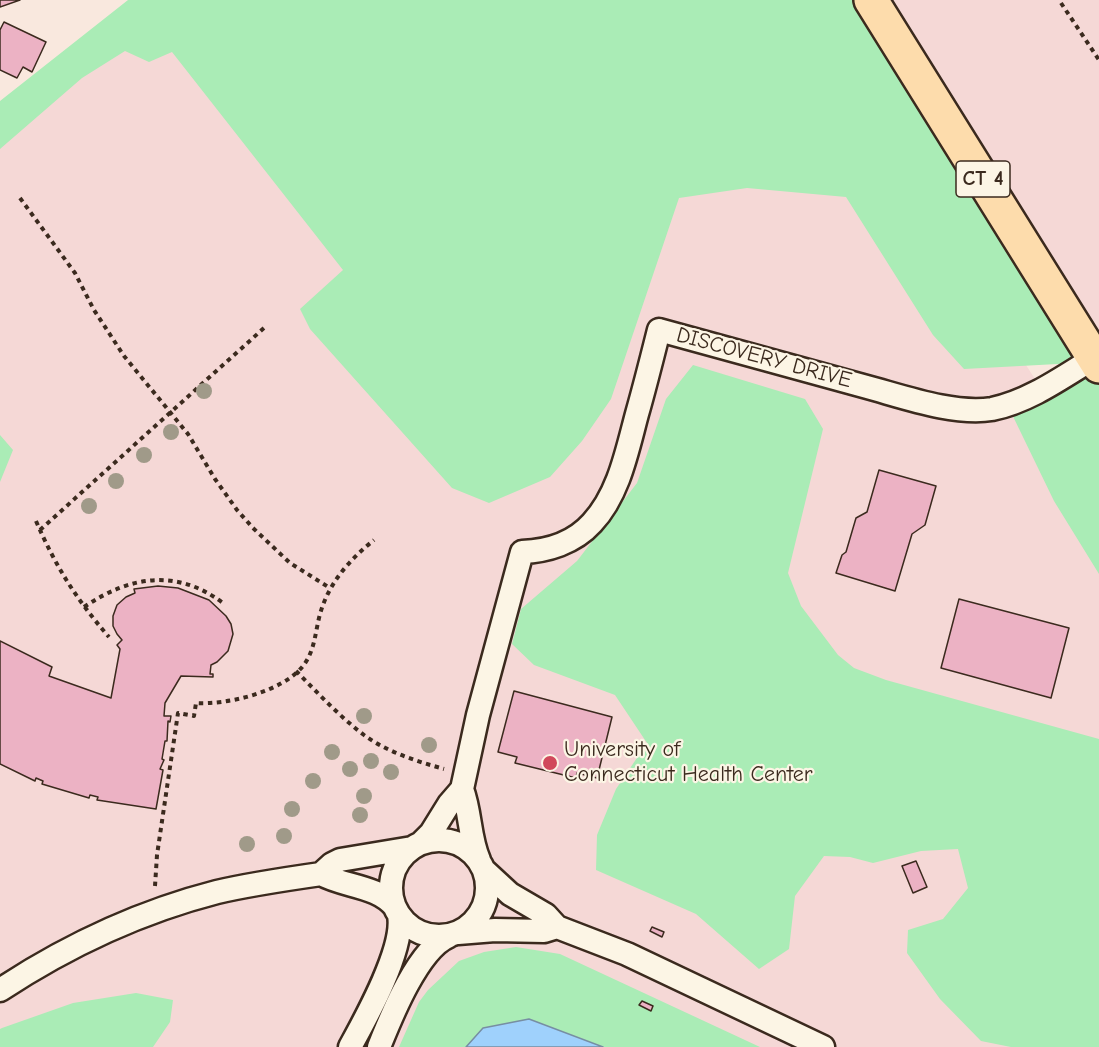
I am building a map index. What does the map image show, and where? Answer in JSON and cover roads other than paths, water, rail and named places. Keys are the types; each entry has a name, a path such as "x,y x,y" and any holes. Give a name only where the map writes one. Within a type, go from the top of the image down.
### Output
{"main road":[{"name":"CT 4","path":"871,0 1096,362"}],"street":[{"name":"DISCOVERY DRIVE","path":"416,846 431,833 449,804 462,789 478,715 522,552 556,546 572,539 592,524 609,500 622,468 659,330 906,397 968,410 994,408 1014,402 1096,362"},
{"name":"DISCOVERY DRIVE","path":"462,789 469,808 474,845 482,865"},
{"path":"0,990 81,943 164,908 219,892 321,874 340,860 416,846 430,840 449,840 466,848 510,894 546,915 557,927 636,958 823,1047"},
{"path":"351,1047 375,999 399,934 397,911 391,888 395,870 399,861 416,846"},
{"path":"379,1047 412,977 433,948 474,923 484,907 488,888 482,865"},
{"path":"321,874 337,882 376,893 388,900 412,929 430,936 495,930 544,931 557,927"},
{"path":"0,971 30,971"}],"water":[{"path":"529,1019 603,1047 466,1047 483,1028"}],"place":[{"name":"University of Connecticut Health Center","path":"550,763"}]}
